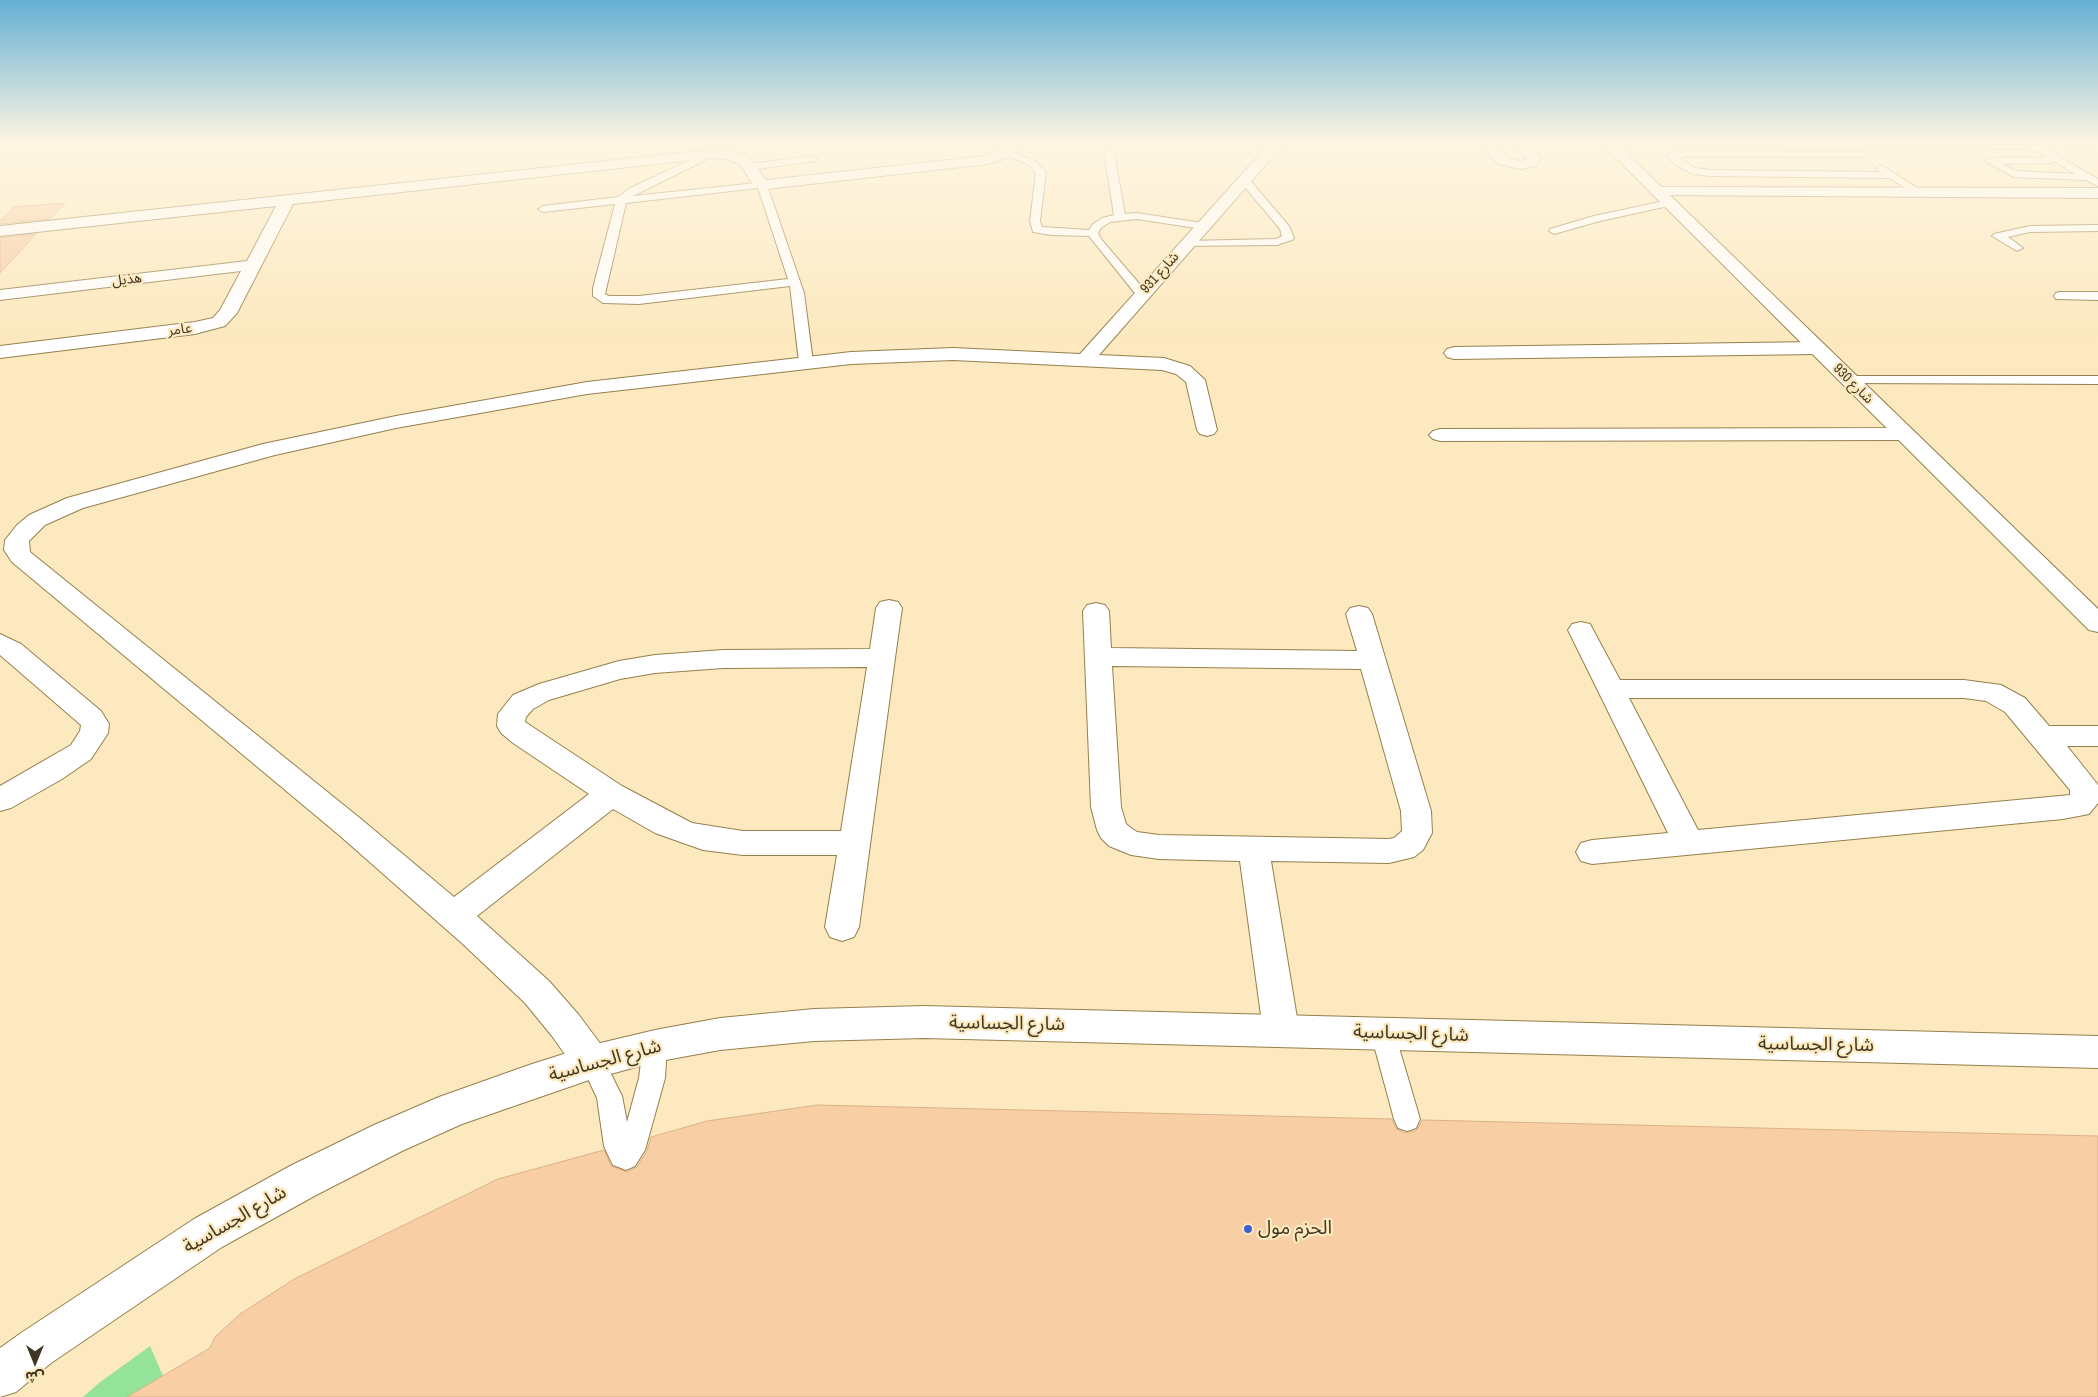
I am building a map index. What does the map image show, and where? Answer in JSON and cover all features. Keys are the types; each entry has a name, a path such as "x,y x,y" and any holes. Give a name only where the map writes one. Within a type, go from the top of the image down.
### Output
{"street":[{"path":"0,231 202,209"},
{"name":"عامر","path":"0,352 211,325 225,318 282,209"},
{"name":"شارع 931","path":"1085,360 1217,209"},
{"name":"شارع 930","path":"1675,209 2098,624"},
{"name":"هذيل","path":"0,295 253,266"},
{"path":"1454,352 1817,348"},
{"path":"592,1062 565,1025 537,992 507,962 343,821 21,558 16,550 17,540 24,530 38,520 75,503 271,450 396,422 551,393 850,358 919,354 987,355 1159,364 1182,370 1195,380 1207,430"},
{"path":"1440,435 1904,434"},
{"path":"842,927 889,608"},
{"path":"1096,611 1106,807 1112,830 1120,838 1145,845 1254,850 1373,852 1403,848 1412,841 1417,833 1416,811 1359,614"},
{"path":"1581,630 1689,844"},
{"path":"0,643 91,718 95,724 94,733 81,752 52,771 0,800"},
{"path":"1098,657 1372,660"},
{"path":"854,842 743,842 703,838 666,825 611,794 523,736 511,726 512,714 523,702 539,692 619,670 656,664 723,659 882,658"},
{"path":"1592,852 2078,806 2086,798 2084,787 2015,705 1991,692 1977,689 1610,689"},
{"path":"2042,736 2098,736"},
{"path":"454,916 611,794"},
{"path":"1254,850 1281,1030"},
{"name":"شارع الجساسية","path":"0,1376 93,1309 200,1239 304,1180 388,1138 452,1110 529,1082 592,1062 655,1046 720,1034 870,1022 1281,1030 2098,1052"}],"lane":[{"path":"619,209 598,288 599,296 607,300 639,300 795,282"},
{"path":"770,209 795,282 800,304 806,362"},
{"path":"1036,209 1035,221 1038,230 1093,233"},
{"path":"1119,209 1120,217"},
{"path":"1186,244 1277,242 1288,238 1285,228 1269,209"},
{"path":"1554,231 1625,209"},
{"path":"1093,233 1097,226 1102,223 1120,217 1154,217 1202,226"},
{"path":"2017,248 1998,236 2030,229 2098,228"},
{"path":"1093,233 1096,240 1142,294"},
{"path":"2060,296 2098,296"},
{"path":"1850,380 2098,380"},
{"path":"1383,1034 1406,1119"},
{"path":"592,1062 609,1096 617,1146 622,1156 626,1157 632,1150 650,1086 655,1046"}],"green space":[{"path":"150,1346 163,1376 138,1397 83,1397 99,1383"}],"building":[{"path":"12,209 59,209 50,219 0,224 0,221"},
{"path":"36,234 0,273 0,238"},
{"name":"الحزم مول","path":"817,1105 1392,1119 1396,1129 1406,1133 1417,1130 1422,1120 2098,1136 2098,1397 127,1397 210,1348 215,1337 240,1314 296,1278 498,1179 604,1150 611,1166 627,1172 637,1167 647,1151 651,1137 707,1121"}],"place":[{"name":"الحزم مول","path":"1248,1229"}]}
